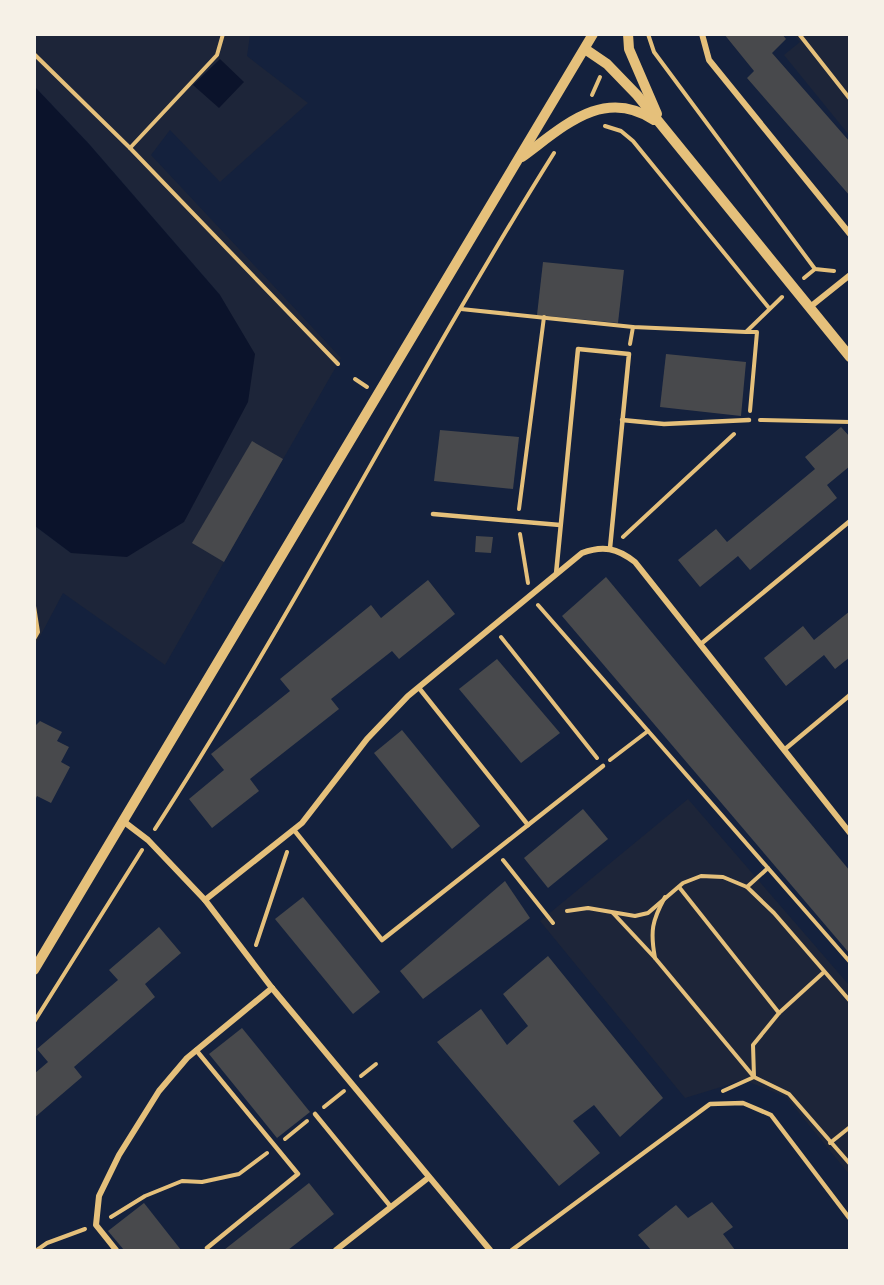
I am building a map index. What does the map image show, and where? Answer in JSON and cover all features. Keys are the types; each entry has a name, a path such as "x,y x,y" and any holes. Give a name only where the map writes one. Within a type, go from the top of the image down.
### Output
{"street":[{"path":"34,970 593,34"},
{"path":"628,34 633,58 662,125"},
{"path":"702,34 709,60 849,234"},
{"path":"585,49 607,64 662,125 849,357"},
{"path":"519,159 591,110 618,107 647,114 662,125"},
{"path":"810,307 849,275"},
{"path":"205,900 303,823 367,739 419,688 582,553 610,548 635,562 702,643 849,833"},
{"path":"123,821 148,840 205,900 272,988 490,1251"},
{"path":"116,1251 96,1225 99,1196 119,1155 159,1091 196,1050 272,988"},
{"path":"336,1251 428,1178"}],"lane":[{"path":"556,575 578,349 629,354 610,548"},
{"path":"622,420 664,424 749,420"},
{"path":"434,514 560,525"},
{"path":"702,643 849,521"},
{"path":"419,688 528,825"},
{"path":"784,750 849,695"},
{"path":"294,830 382,940 603,766"},
{"path":"196,1050 298,1174 207,1248"},
{"path":"512,1251 710,1104 743,1103 771,1115 849,1219"},
{"path":"315,1114 390,1207"}],"path":[{"path":"130,148 217,55 223,34"},
{"path":"648,34 654,52 815,269 834,271 843,280"},
{"path":"799,34 849,99"},
{"path":"34,54 130,148 338,364"},
{"path":"589,102 600,77"},
{"path":"601,125 621,131 633,141 769,308 746,332"},
{"path":"34,1022 218,731 461,309 558,147"},
{"path":"461,309 633,327 757,332 749,420 610,548"},
{"path":"544,317 518,521 530,596 849,962"},
{"path":"749,420 849,422"},
{"path":"34,606 38,632 34,639"},
{"path":"493,627 603,766 648,731"},
{"path":"250,960 294,830"},
{"path":"495,850 553,923"},
{"path":"747,887 768,868"},
{"path":"567,911 588,908 634,916 648,913 679,887 701,876 723,877 747,887 774,913 849,1001"},
{"path":"679,887 779,1013"},
{"path":"655,958 651,939 653,918 665,897"},
{"path":"613,912 655,958 754,1077 789,1094 849,1164"},
{"path":"754,1077 753,1045 779,1013 824,972"},
{"path":"37,1251 47,1243 96,1225 146,1196 173,1185 239,1174 276,1147 376,1064"},
{"path":"830,1143 849,1127"}],"shaded area":[{"path":"35,35 250,35 247,56 308,103 220,182 170,130 151,155 341,358 165,665 63,593 35,646 35,526 71,553 220,295 89,144 35,87"},
{"path":"794,35 849,35 849,135 784,55 800,42"},
{"path":"220,59 244,82 219,108 193,85"},
{"path":"35,87 89,144 220,295 255,354 248,402 184,522 127,557 71,553 35,526"},
{"path":"688,799 849,985 849,1174 786,1097 744,1080 685,1098 540,921"}],"building":[{"path":"724,34 782,34 786,39 772,53 850,142 850,196 747,78 754,71"},
{"path":"543,262 624,270 618,323 537,315"},
{"path":"666,354 746,362 741,416 660,407"},
{"path":"841,427 850,437 850,466 827,485 837,498 750,570 738,556 700,587 678,560 716,529 727,542 815,469 805,457"},
{"path":"440,430 519,437 513,489 434,481"},
{"path":"252,441 283,459 224,562 192,543"},
{"path":"476,536 493,537 491,553 475,552"},
{"path":"606,577 850,871 850,954 562,616"},
{"path":"428,580 455,614 399,659 392,651 331,699 339,709 250,779 259,791 212,828 189,799 224,770 211,754 290,691 280,679 371,605 381,618"},
{"path":"850,611 850,657 835,669 824,655 786,686 764,658 803,626 814,640"},
{"path":"497,659 560,733 521,763 459,689"},
{"path":"40,721 62,732 57,741 69,747 61,762 70,767 51,803 37,796 34,802 34,727"},
{"path":"402,730 480,826 452,849 374,753"},
{"path":"583,809 608,839 548,888 524,858"},
{"path":"505,881 530,918 423,999 400,971"},
{"path":"303,897 380,992 353,1014 275,919"},
{"path":"159,927 181,953 145,984 155,997 74,1067 82,1077 34,1118 34,1074 48,1062 37,1049 118,980 109,970"},
{"path":"548,956 663,1098 620,1137 594,1105 573,1121 600,1153 559,1186 437,1042 481,1009 507,1045 528,1026 503,994"},
{"path":"242,1028 310,1112 277,1138 209,1054"},
{"path":"309,1183 334,1214 288,1250 224,1250"},
{"path":"712,1202 733,1227 723,1234 735,1250 651,1250 638,1235 676,1205 688,1218"},
{"path":"144,1203 181,1250 124,1250 108,1231"}]}
